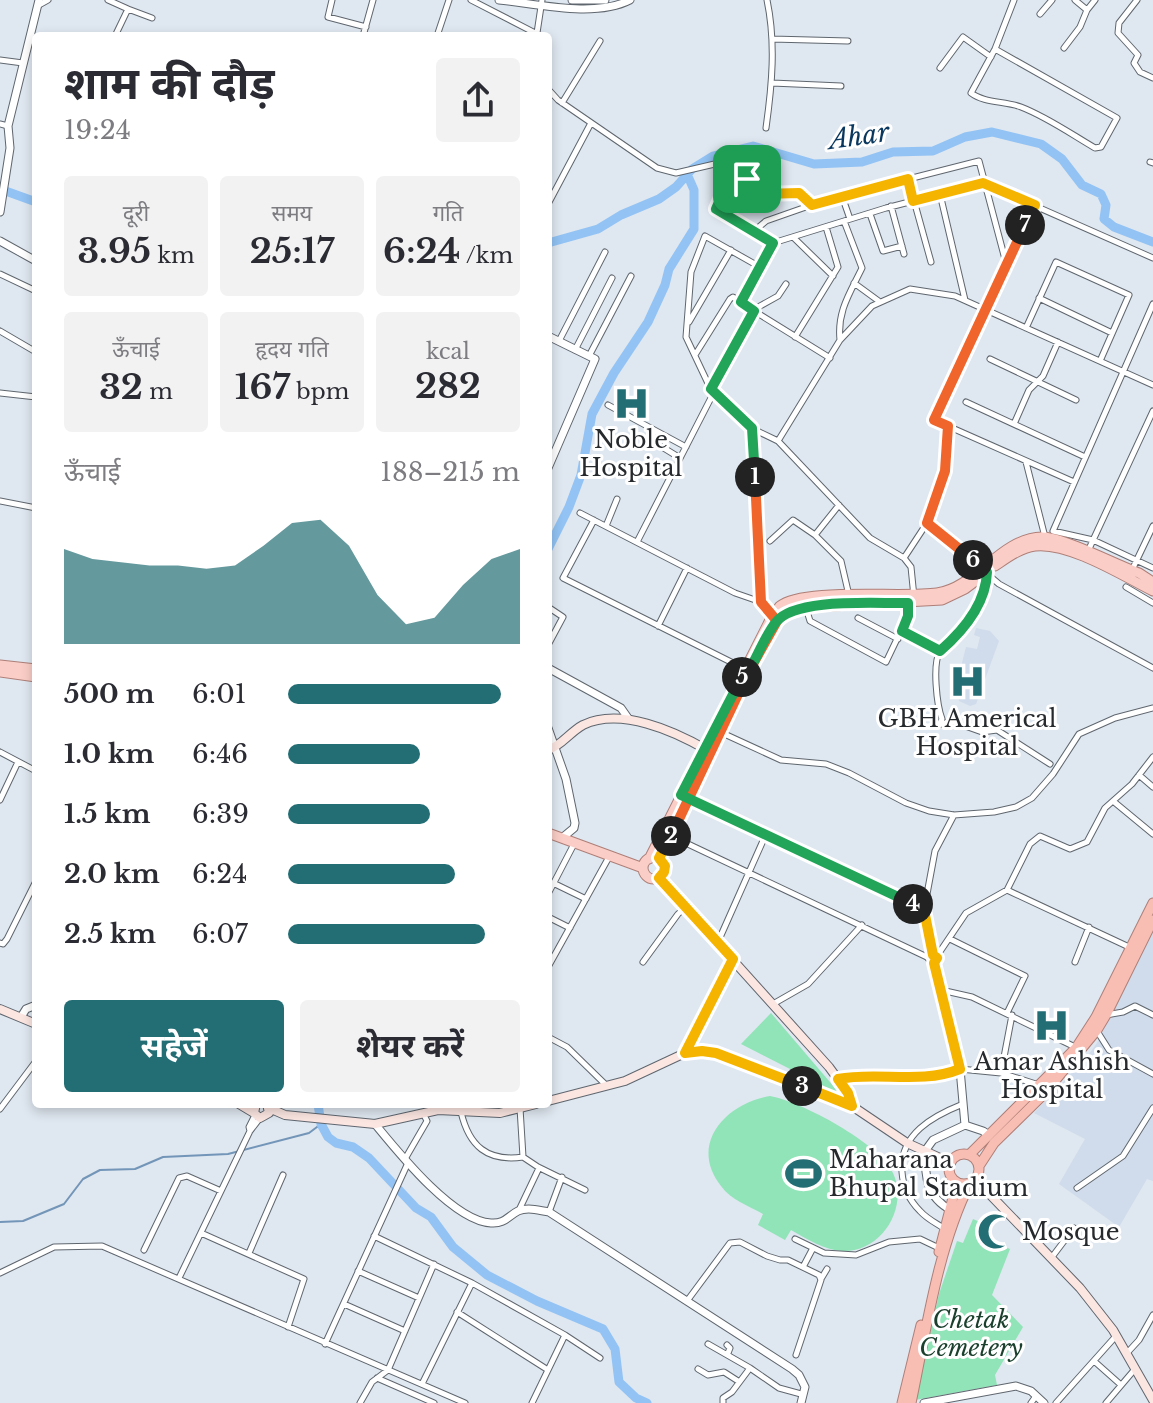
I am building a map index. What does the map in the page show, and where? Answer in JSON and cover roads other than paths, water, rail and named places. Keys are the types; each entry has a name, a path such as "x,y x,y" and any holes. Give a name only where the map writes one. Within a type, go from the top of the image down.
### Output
{"highway":[{"path":"911,1403 957,1182 950,1173 951,1163 959,1156 969,1155 1076,1048 1096,1017 1153,903"},
{"path":"902,1403 943,1249 979,1166 994,1143 1044,1094 1097,1030 1153,920"},
{"path":"969,1155 979,1166"},
{"path":"957,1182 973,1181"}],"main road":[{"path":"852,1106 848,1093 838,1079 687,906 659,878 649,877 650,862 779,607 810,598 942,600 965,589 984,570 1021,550 1046,542 1153,582"},
{"path":"1131,574 1153,591"},
{"path":"774,618 806,607 850,600"},
{"path":"0,665 32,669"},
{"path":"707,750 720,732 748,670"},
{"path":"0,672 32,676"},
{"path":"552,748 584,725 628,718 707,750"},
{"path":"650,862 671,836 685,797"},
{"path":"553,836 609,857 665,866 659,878"},
{"path":"0,1009 32,1022"},
{"path":"552,1100 625,1081 685,1053 716,1053 852,1106 907,1143 951,1163"},
{"path":"261,1111 371,1124 422,1108 461,1112 520,1108"},
{"path":"973,1181 1080,1288 1116,1336 1150,1400"}],"street":[{"path":"0,212 10,148 4,125 39,3 48,0"},
{"path":"108,0 152,18"},
{"path":"332,0 328,17 366,27"},
{"path":"364,32 373,0"},
{"path":"438,32 449,0"},
{"path":"471,0 535,32"},
{"path":"499,0 592,9 610,8 630,0"},
{"path":"572,0 605,0"},
{"path":"766,128 773,68 767,0"},
{"path":"995,49 1117,118 1101,147 1095,148 1019,106 974,96 972,89 995,49 1014,0"},
{"path":"1040,14 1052,0"},
{"path":"1075,0 1087,10"},
{"path":"1064,48 1095,0"},
{"path":"1137,0 1119,23 1118,33 1138,55 1134,63 1140,72 1153,78"},
{"path":"539,32 542,2"},
{"path":"117,32 128,9"},
{"path":"940,68 963,37 991,57"},
{"path":"772,39 848,41"},
{"path":"562,103 600,41"},
{"path":"0,60 23,63"},
{"path":"772,83 841,86"},
{"path":"552,93 657,168 676,173 719,163 728,165 763,194 799,193 812,205"},
{"path":"552,196 591,123"},
{"path":"753,232 766,221 812,205 979,161 1006,264"},
{"path":"747,179 723,193 716,209 773,243"},
{"path":"908,179 931,262"},
{"path":"741,302 773,243 891,206 983,183 1153,258"},
{"path":"940,194 965,300"},
{"path":"840,340 838,321 862,268 842,196"},
{"path":"1035,205 934,420 1074,482"},
{"path":"891,206 904,254"},
{"path":"870,214 883,251 902,246"},
{"path":"795,337 838,267 826,227"},
{"path":"760,267 705,236 691,272 686,337 712,391 752,428 778,441 870,538 904,558 911,567 913,601 886,662 810,621 806,607"},
{"path":"793,237 833,276"},
{"path":"0,241 32,259"},
{"path":"688,323 731,250"},
{"path":"559,341 605,252"},
{"path":"1026,328 1056,262 1129,295 1100,361"},
{"path":"0,274 32,289"},
{"path":"589,356 631,276"},
{"path":"575,350 612,278"},
{"path":"854,283 880,302"},
{"path":"637,542 755,312 778,296 786,284"},
{"path":"778,441 840,340 872,306 910,289 955,296 1153,385"},
{"path":"1039,298 1112,333"},
{"path":"695,355 730,299 741,302 830,358"},
{"path":"1153,304 1053,531 1093,540 1131,574 1153,603"},
{"path":"0,331 32,350"},
{"path":"552,338 595,359 552,459"},
{"path":"1014,424 1029,390 1038,383 1058,342"},
{"path":"990,359 1076,400"},
{"path":"0,393 32,397"},
{"path":"966,402 1085,457"},
{"path":"608,405 686,447"},
{"path":"1086,555 1153,411"},
{"path":"904,558 927,523 945,471 948,426"},
{"path":"752,428 761,602"},
{"path":"653,429 654,442 680,458"},
{"path":"1026,461 1046,542"},
{"path":"606,526 617,499"},
{"path":"0,501 32,507"},
{"path":"815,535 839,505"},
{"path":"580,513 735,593 761,602 774,618"},
{"path":"594,520 563,578 748,670"},
{"path":"770,541 793,520 815,535 841,561 850,600"},
{"path":"927,523 999,584 1153,668"},
{"path":"1131,574 1153,526"},
{"path":"658,626 687,568"},
{"path":"1131,574 1153,568"},
{"path":"984,570 986,586 982,597 958,635 940,651 935,668 937,708 942,719 939,725 951,721 982,732 997,730 1050,764"},
{"path":"552,610 563,617 552,638"},
{"path":"858,618 898,639"},
{"path":"902,631 940,651"},
{"path":"552,670 621,708 628,718"},
{"path":"720,732 781,760 826,764 906,803 954,815 1016,807 1032,798 1053,774 1079,734 1115,718 1153,708"},
{"path":"552,751 566,779 575,823 574,828 553,836"},
{"path":"0,752 32,769"},
{"path":"933,958 950,939 966,913 1007,890 1030,844 1040,836 1070,849 1087,842 1105,808 1153,757"},
{"path":"0,800 18,762"},
{"path":"1139,775 1153,787"},
{"path":"685,797 924,910"},
{"path":"1113,801 1153,834"},
{"path":"954,815 935,851 924,910 960,1069 965,1125"},
{"path":"718,942 766,834"},
{"path":"671,836 933,958"},
{"path":"574,844 553,883 586,899"},
{"path":"552,960 609,857"},
{"path":"0,943 7,939 32,889"},
{"path":"1007,890 1129,947"},
{"path":"643,962 687,906"},
{"path":"552,919 570,928"},
{"path":"773,1004 808,984 862,925"},
{"path":"1075,962 1089,927"},
{"path":"950,939 1025,976 1009,1014 1001,1073"},
{"path":"685,1053 733,959"},
{"path":"940,990 972,997 1076,1048"},
{"path":"1106,1015 1135,1006 1153,1015"},
{"path":"21,1017 32,1007"},
{"path":"1097,1030 1109,1050 1153,1074"},
{"path":"552,1039 567,1047 607,1086"},
{"path":"0,1109 32,1066"},
{"path":"838,1079 851,1076 941,1077 960,1069 1001,1073 1040,1086"},
{"path":"945,1229 921,1213 908,1194 902,1165 907,1143 932,1118 963,1104"},
{"path":"325,1344 427,1121 422,1108"},
{"path":"520,1108 523,1157"},
{"path":"1077,1188 1123,1156 1153,1108"},
{"path":"179,1278 250,1131 249,1127 261,1111"},
{"path":"461,1112 466,1135 475,1144 504,1160 523,1157 585,1190"},
{"path":"1144,1123 1153,1128"},
{"path":"371,1124 405,1165 475,1219 491,1223 508,1220 518,1211 539,1168"},
{"path":"951,1210 930,1191 925,1177 925,1151 933,1140 965,1125 989,1135"},
{"path":"249,1253 283,1175"},
{"path":"144,1250 179,1178 187,1176 221,1191"},
{"path":"549,1212 562,1177"},
{"path":"518,1211 534,1209 549,1212 792,1369 805,1387 800,1400 728,1353 708,1344"},
{"path":"1052,1257 1074,1228"},
{"path":"201,1233 304,1279 288,1327"},
{"path":"374,1236 472,1283 600,1358"},
{"path":"795,1239 824,1253 856,1255 889,1242 920,1239 943,1249"},
{"path":"687,1301 730,1243 740,1242 767,1256 788,1260 819,1275 821,1280"},
{"path":"0,1273 54,1247 78,1244 102,1246 465,1403"},
{"path":"803,1267 813,1248"},
{"path":"360,1403 363,1394 388,1370 434,1264"},
{"path":"796,1355 827,1269"},
{"path":"358,1271 419,1298"},
{"path":"422,1400 424,1385 472,1283"},
{"path":"344,1304 405,1331"},
{"path":"457,1312 548,1370"},
{"path":"1126,1354 1139,1340 1153,1315"},
{"path":"532,1403 565,1335"},
{"path":"1056,1403 1116,1336"},
{"path":"727,1345 730,1348 728,1353"},
{"path":"1094,1361 1121,1385"},
{"path":"723,1403 723,1398 732,1392 750,1368"},
{"path":"698,1369 708,1375 724,1372 738,1381"},
{"path":"1106,1403 1135,1369"},
{"path":"377,1378 434,1403"},
{"path":"924,1403 1016,1386 1044,1403"}],"waterway":[{"name":"Ahar","path":"552,242 598,229 621,215 659,199 676,187 692,169 713,156 753,146 814,164 862,162 893,152 933,151 965,137 992,132 1041,144 1062,159 1082,185 1101,194 1106,205 1104,219 1114,227 1153,242"},
{"path":"552,541 581,475 592,414 614,373 648,322 669,269 694,229 694,190 687,174"},
{"name":"Ahar","path":"0,189 32,201"},
{"path":"319,1108 321,1124 328,1137 336,1143 353,1147 369,1158 416,1208 431,1217 453,1247 487,1275 537,1301 603,1329 615,1349 619,1382 636,1398 647,1403"},
{"path":"0,1222 23,1221 64,1204 83,1179 100,1170 135,1169 163,1157 228,1154 309,1133 321,1124"}],"place":[{"name":"Noble Hospital","path":"631,403"},
{"name":"GBH Americal Hospital","path":"967,682"},
{"name":"Amar Ashish Hospital","path":"1052,1025"},
{"name":"Maharana Bhupal Stadium","path":"803,1174"},
{"name":"Mosque","path":"996,1232"}],"park label":[{"name":"Chetak Cemetery","path":"971,1334"}]}
